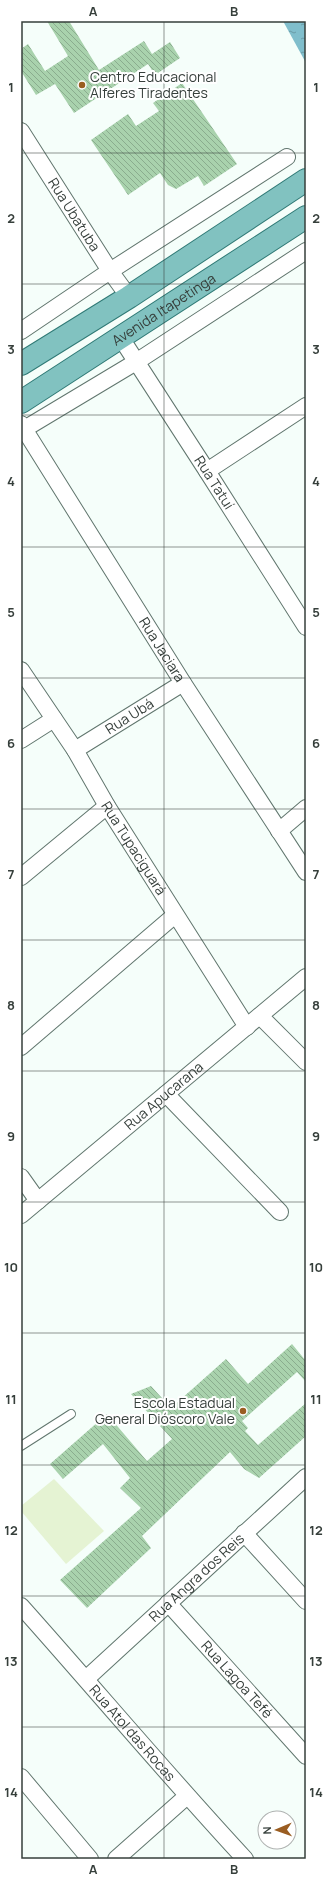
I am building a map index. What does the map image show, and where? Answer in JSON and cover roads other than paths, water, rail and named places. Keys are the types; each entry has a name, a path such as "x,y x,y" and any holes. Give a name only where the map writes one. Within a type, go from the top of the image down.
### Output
{"main road":[{"path":"21,364 129,297 306,180"},
{"name":"Avenida Itapetinga","path":"21,402 306,217"}],"street":[{"name":"Rua Ubatuba","path":"21,130 110,271 129,297"},
{"path":"21,331 110,271 287,157"},
{"name":"Avenida Itapetinga","path":"22,428 136,362 306,251"},
{"name":"Rua Tatuí","path":"121,338 306,627"},
{"path":"207,471 306,406"},
{"name":"Rua Jaciara","path":"22,428 183,683 306,872"},
{"name":"Rua Tupaciguará","path":"21,670 75,750 107,806 247,1027"},
{"name":"Rua Ubá","path":"75,750 183,683"},
{"path":"21,740 54,719"},
{"path":"21,876 107,806"},
{"path":"280,831 306,808"},
{"path":"21,1047 175,915"},
{"name":"Rua Apucarana","path":"21,1214 306,977"},
{"path":"260,1016 306,1062"},
{"path":"166,1094 280,1212"},
{"path":"21,1177 38,1201"},
{"name":"Rua Angra dos Reis","path":"86,1679 306,1477"},
{"path":"244,1533 306,1601"},
{"name":"Rua Lagoa Tefé","path":"168,1603 306,1756"},
{"name":"Rua Atol das Rocas","path":"21,1606 187,1796 245,1859"},
{"path":"21,1777 90,1859"},
{"path":"116,1859 187,1796"}],"lane":[{"path":"21,1446 71,1414"}],"water":[{"path":"283,21 306,21 306,63"}],"place":[{"name":"Centro Educacional Alferes Tiradentes","path":"82,85"},
{"name":"Escola Estadual General Dióscoro Vale","path":"243,1411"}]}
